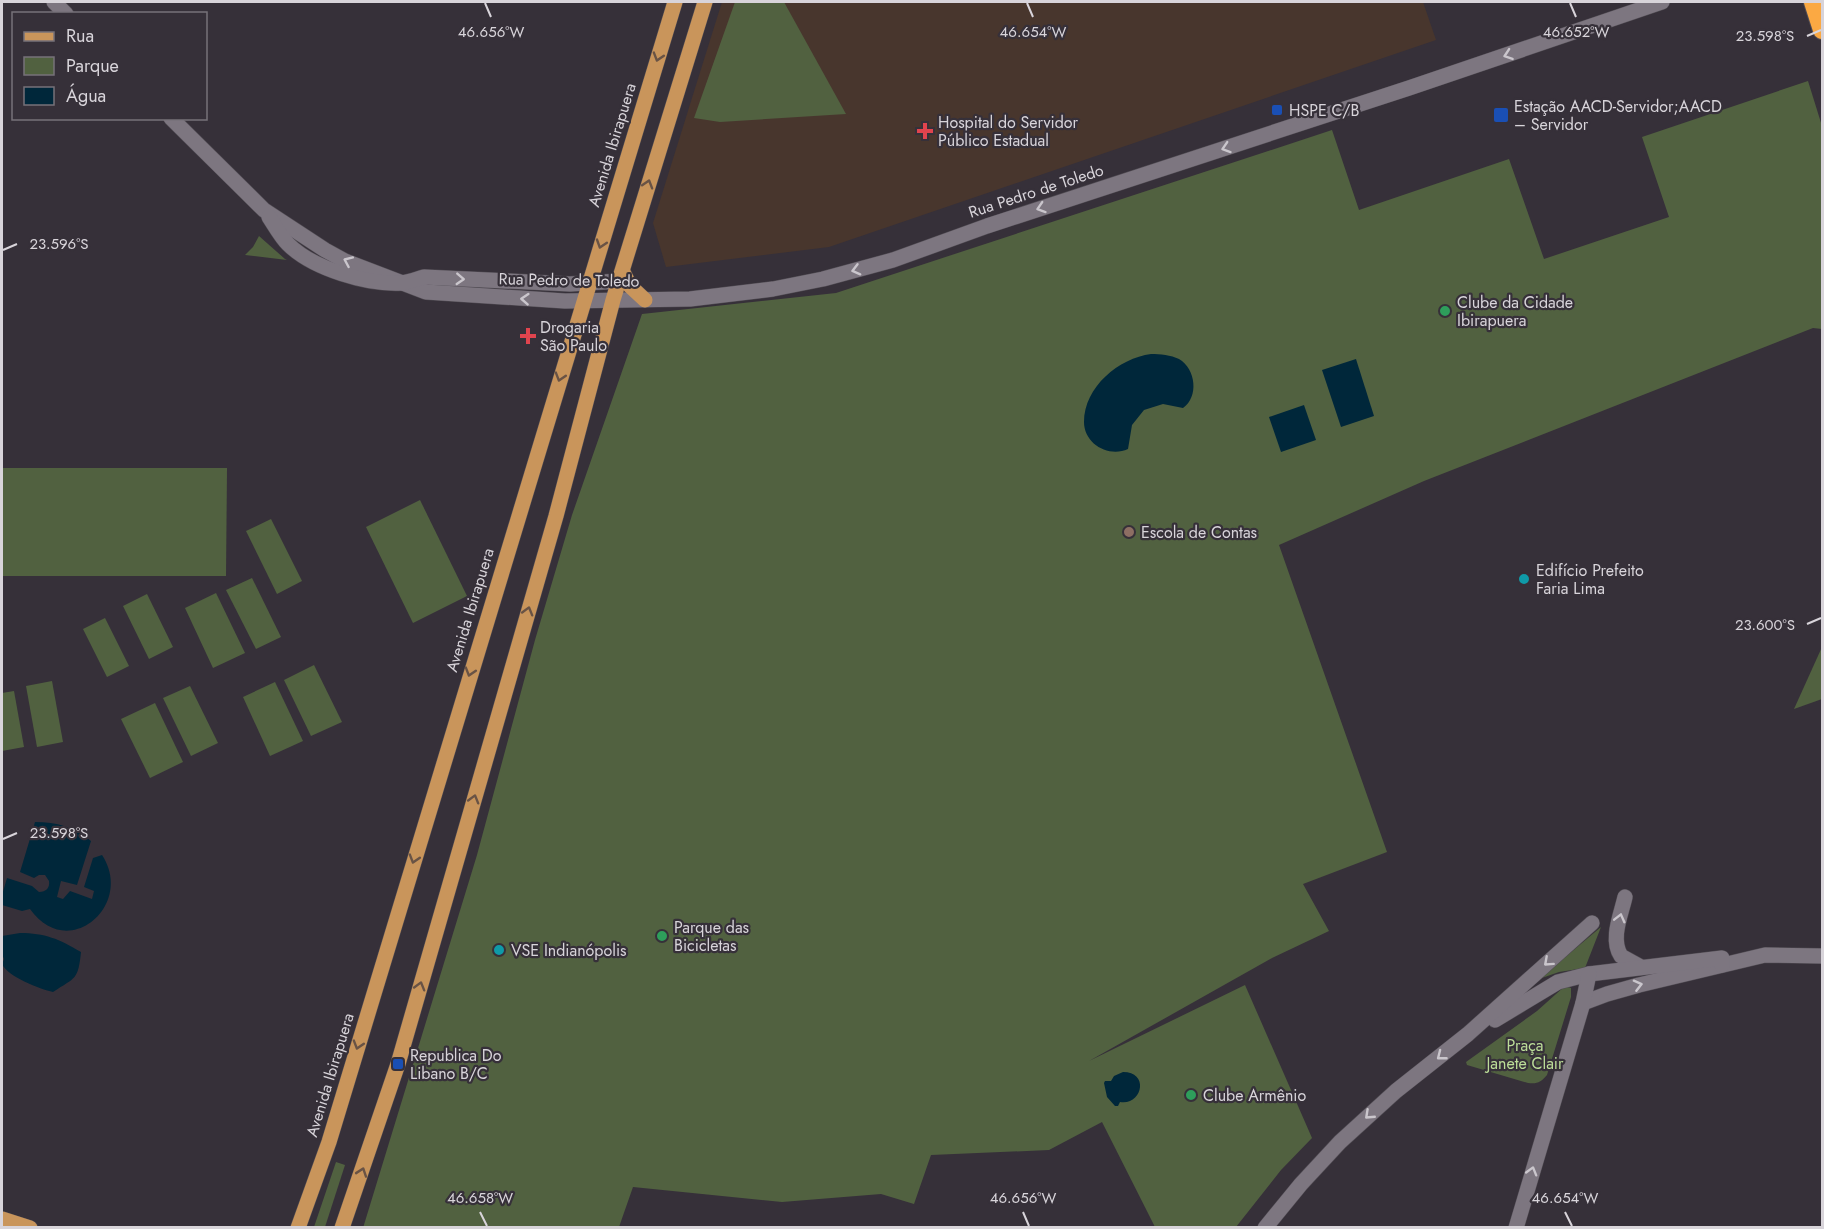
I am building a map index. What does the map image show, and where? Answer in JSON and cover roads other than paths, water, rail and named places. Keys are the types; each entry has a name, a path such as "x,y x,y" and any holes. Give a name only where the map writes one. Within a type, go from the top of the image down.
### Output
{"highway":[{"path":"1813,2 1822,30"}],"main road":[{"name":"Avenida Ibirapuera","path":"298,1227 329,1142 675,2"},
{"path":"342,1227 398,1064 556,516 613,300 705,2"},
{"path":"621,276 645,300"}],"street":[{"name":"Rua Pedro de Toledo","path":"173,120 264,210 288,244 338,273 364,279 402,283 426,292 583,301 690,299 823,279 893,260 987,225 1419,85 1662,2"},
{"name":"Rua Pedro de Toledo","path":"402,283 424,277 527,283 589,283 621,276"},
{"path":"1625,897 1616,945 1621,957 1641,967"},
{"path":"1265,1227 1340,1142 1396,1091 1468,1034 1592,923"},
{"path":"1583,1003 1622,990 1765,956 1822,956"},
{"path":"1468,1034 1558,982 1589,974 1722,958 1722,965"},
{"path":"1516,1227 1583,1003 1589,974"}],"water":[{"path":"1151,354 1173,357 1185,364 1192,376 1192,397 1183,408 1163,404 1144,410 1132,425 1128,449 1113,452 1099,447 1088,437 1085,430 1084,422 1090,397 1105,376 1116,368 1127,361"},
{"path":"1356,359 1374,416 1341,427 1322,370"},
{"path":"1304,405 1316,440 1281,452 1269,417"},
{"path":"35,822 65,826 91,841 77,885 61,881 57,897 63,899 70,891 92,899 94,891 84,887 93,858 102,855 110,874 110,892 104,908 93,921 78,929 62,930 45,924 30,909 22,911 2,905 2,895 7,878 32,886 39,892 48,888 49,881 45,875 34,878 20,872"},
{"path":"20,933 52,938 81,952 79,968 74,977 53,992 17,978 5,969 2,964 4,959 2,936"},
{"path":"1123,1072 1132,1073 1137,1077 1140,1088 1134,1099 1120,1102 1118,1106 1115,1106 1107,1097 1104,1083"}],"place":[{"name":"HSPE C/B","path":"1277,110"},
{"name":"Estação AACD-Servidor;AACD – Servidor","path":"1501,115"},
{"name":"Hospital do Servidor Público Estadual","path":"925,131"},
{"name":"Clube da Cidade Ibirapuera","path":"1445,311"},
{"name":"Drogaria São Paulo","path":"528,336"},
{"name":"Escola de Contas","path":"1129,532"},
{"name":"Edifício Prefeito Faria Lima","path":"1524,579"},
{"name":"Parque das Bicicletas","path":"662,936"},
{"name":"VSE Indianópolis","path":"499,950"},
{"name":"Republica Do Libano B/C","path":"398,1064"},
{"name":"Clube Armênio","path":"1191,1095"}],"park label":[{"name":"Praça Janete Clair","path":"1525,1054"}]}
